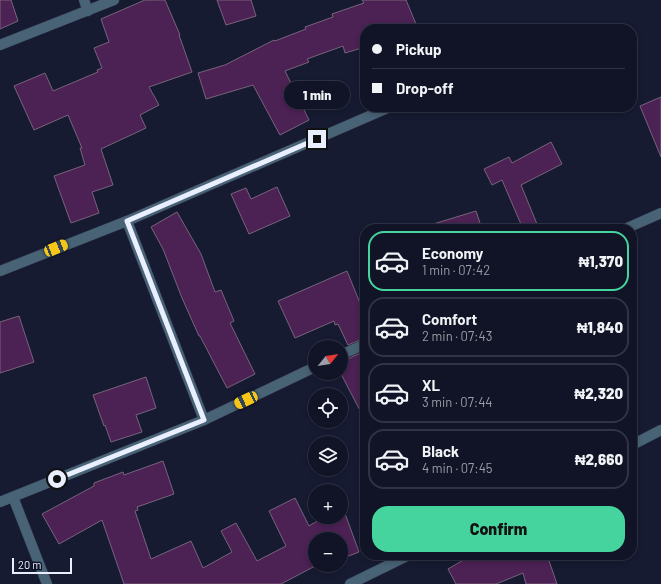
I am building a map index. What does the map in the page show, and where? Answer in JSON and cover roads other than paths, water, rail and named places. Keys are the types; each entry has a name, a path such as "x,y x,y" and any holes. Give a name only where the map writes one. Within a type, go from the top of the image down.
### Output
{"street":[{"path":"84,0 88,11"},
{"path":"0,45 114,0"},
{"path":"0,271 127,221 378,112"},
{"path":"636,224 661,213"},
{"path":"127,221 204,420"},
{"path":"348,352 360,346"},
{"path":"0,502 204,420 308,370"},
{"path":"637,442 661,430"},
{"path":"13,497 47,584"},
{"path":"350,584 399,560"}]}
